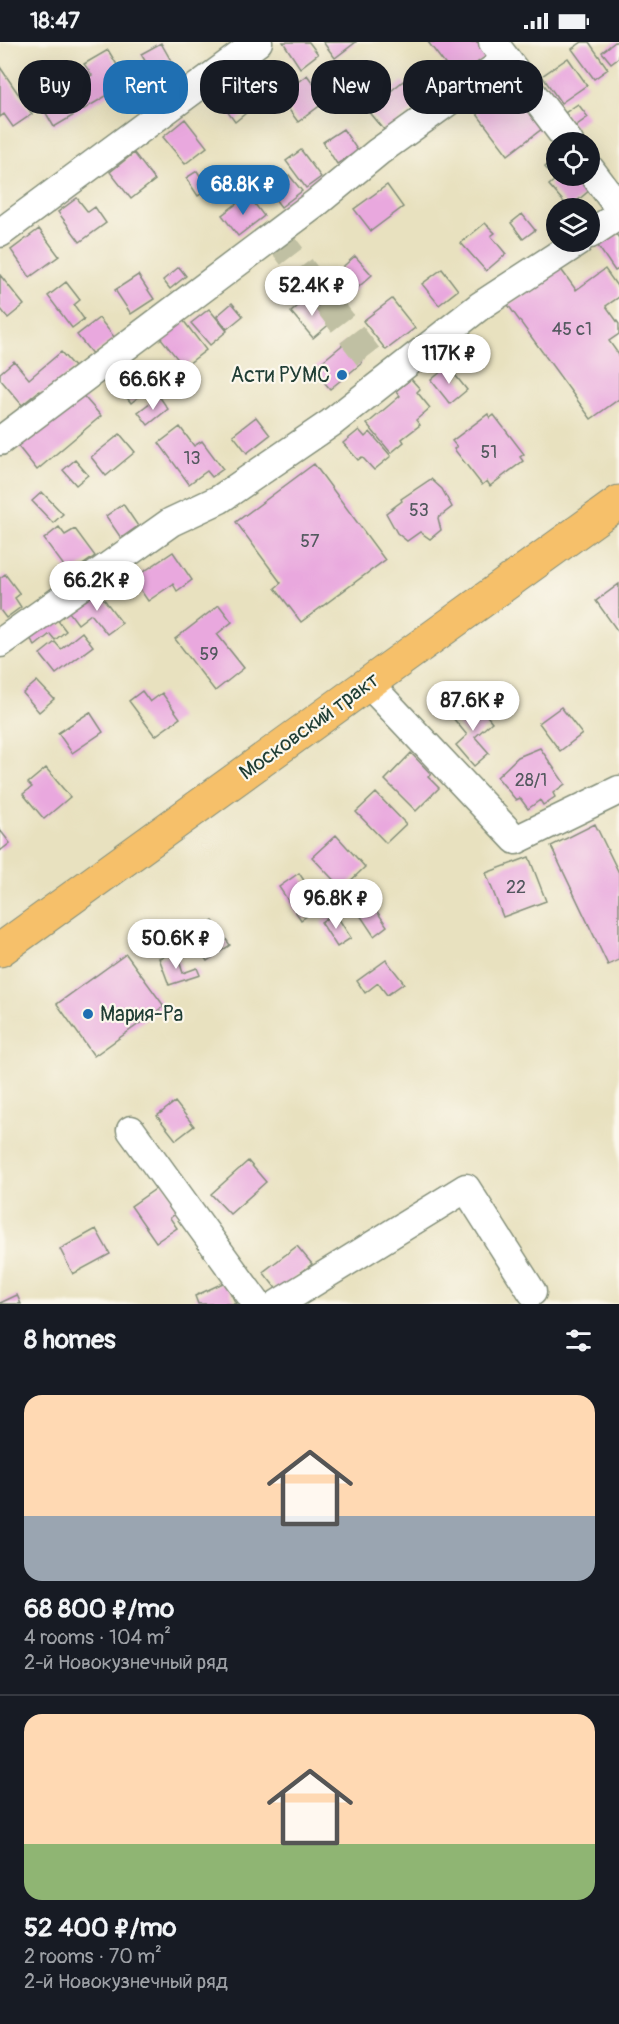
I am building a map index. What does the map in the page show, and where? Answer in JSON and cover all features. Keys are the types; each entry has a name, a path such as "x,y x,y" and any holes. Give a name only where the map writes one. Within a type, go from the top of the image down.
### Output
{"main road":[{"name":"Московский тракт","path":"0,950 619,502"}],"street":[{"path":"0,233 258,42"},
{"path":"0,441 315,204 500,51 561,132"},
{"path":"600,182 619,208"},
{"path":"600,227 619,214"},
{"path":"0,643 171,522 220,499 331,423 480,306 563,252"},
{"path":"368,683 516,840 619,790"},
{"path":"131,1130 257,1304"},
{"path":"278,1304 466,1188 532,1292"}],"building":[{"path":"283,42 309,42 318,54 300,68 299,60 295,60"},
{"path":"323,42 356,42 335,58"},
{"path":"428,42 479,42 489,56 484,60 442,60"},
{"path":"582,42 589,42 608,69 594,79 572,49"},
{"path":"615,42 619,42 619,57 611,63 602,52"},
{"path":"161,43 171,60 144,60 141,54"},
{"path":"108,50 114,60 103,60 103,98 91,105 92,75 91,60"},
{"path":"568,58 587,85 561,103 543,75"},
{"path":"0,67 18,93 18,114 32,114 13,127 4,114 0,117"},
{"path":"307,75 311,80 311,112 298,122 292,114 299,114 299,81"},
{"path":"403,81 403,114 407,114 386,132 371,114 391,114 391,91"},
{"path":"578,104 588,117 574,127 565,113"},
{"path":"46,114 76,114 54,127"},
{"path":"229,114 245,114 235,122"},
{"path":"477,114 532,114 543,128 508,155"},
{"path":"185,119 207,147 185,164 163,137"},
{"path":"343,129 358,151 337,164 323,142"},
{"path":"301,150 321,177 306,188 286,161"},
{"path":"134,153 155,180 131,199 110,172"},
{"path":"197,171 209,189 198,196 186,178"},
{"path":"289,175 302,191 281,207 268,190"},
{"path":"387,185 403,207 371,231 354,209"},
{"path":"550,186 588,186 591,189 581,198 560,198"},
{"path":"248,195 264,216 238,236 222,215"},
{"path":"77,198 88,212 95,207 106,223 80,242 58,212"},
{"path":"522,214 535,230 523,239 511,223"},
{"path":"485,223 495,233 491,236 506,254 486,271 461,243"},
{"path":"39,229 59,256 30,277 11,250"},
{"path":"616,234 619,238 619,269 615,271 600,249 600,245"},
{"path":"355,256 372,275 344,300 327,281"},
{"path":"179,267 186,276 170,289 163,280"},
{"path":"560,268 576,290 605,269 619,289 619,297 606,306 619,324 619,334 609,341 619,355 619,399 591,419 508,305"},
{"path":"442,269 458,290 439,305 422,284"},
{"path":"0,275 24,305 8,318 0,308"},
{"path":"138,275 154,299 131,314 115,290"},
{"path":"66,282 80,300 74,305 84,319 72,328 48,296"},
{"path":"310,296 332,322 313,338 291,312"},
{"path":"392,299 415,328 386,350 363,321"},
{"path":"232,303 243,316 227,329 217,316"},
{"path":"209,309 227,331 210,345 191,323"},
{"path":"99,318 115,338 93,355 77,335"},
{"path":"183,320 206,350 184,367 160,337"},
{"path":"346,342 362,363 330,389 313,369"},
{"path":"61,352 75,368 43,395 39,391 22,405 0,379 0,373 14,361 29,379"},
{"path":"143,366 156,383 131,403 118,386"},
{"path":"448,366 467,390 450,404 431,380"},
{"path":"411,379 420,389 417,392 430,408 416,420 420,425 402,439 404,442 391,453 367,424 400,396 396,391"},
{"path":"80,392 101,416 37,470 17,445"},
{"path":"159,396 168,409 148,425 138,412"},
{"path":"488,414 490,418 494,415 524,454 520,457 523,461 490,486 487,481 482,485 454,449 457,447 452,441"},
{"path":"256,417 270,435 247,453 233,435"},
{"path":"180,427 194,446 202,441 223,469 212,477 207,471 189,484 159,443"},
{"path":"359,430 365,437 370,432 391,456 374,470 362,457 358,460 343,443"},
{"path":"120,434 135,452 106,476 91,457"},
{"path":"75,460 88,475 76,485 63,470"},
{"path":"314,464 385,560 301,622 275,588 281,583 236,522"},
{"path":"431,479 442,489 452,507 438,518 441,530 430,539 420,532 407,541 397,533 386,513 402,501 401,499"},
{"path":"42,492 63,514 53,523 32,501"},
{"path":"123,504 138,526 121,538 106,516"},
{"path":"59,527 65,535 75,529 95,556 70,574 44,539"},
{"path":"173,552 192,580 177,591 173,584 148,601 133,579"},
{"path":"5,574 20,594 15,598 21,607 6,618 0,610 0,578"},
{"path":"619,584 619,633 596,601"},
{"path":"97,590 122,623 107,634 91,614 78,624 69,612"},
{"path":"219,605 232,622 217,634 244,668 215,691 175,639"},
{"path":"56,618 66,631 55,640 50,634 35,646 30,638"},
{"path":"82,632 93,646 56,674 40,654 55,642 61,649"},
{"path":"37,681 54,699 39,712 23,693"},
{"path":"142,691 150,702 162,693 180,718 155,736 129,701"},
{"path":"474,700 492,722 475,737 489,753 474,766 456,745 467,735 453,718"},
{"path":"561,707 582,734 560,751 539,723"},
{"path":"90,712 103,732 72,753 58,733"},
{"path":"540,748 565,784 553,793 555,797 543,805 540,800 528,809 520,798 516,800 497,777 518,757"},
{"path":"411,753 431,774 428,777 439,788 416,811 385,780"},
{"path":"46,768 70,797 44,819 23,794 32,787 28,783"},
{"path":"376,793 406,824 386,843 356,812"},
{"path":"595,824 619,873 619,960 608,965 551,846"},
{"path":"0,830 10,843 0,851"},
{"path":"336,835 365,867 342,889 312,857"},
{"path":"529,857 546,901 503,917 486,873"},
{"path":"299,873 321,906 301,920 279,887"},
{"path":"367,897 387,926 374,936 354,906"},
{"path":"335,913 351,938 337,947 321,922"},
{"path":"213,921 230,945 207,961 190,936"},
{"path":"176,952 183,973 197,968 200,975 169,985 159,958"},
{"path":"126,954 164,1006 94,1056 57,1004"},
{"path":"386,960 404,983 387,995 378,983 365,993 357,981"},
{"path":"175,1102 194,1126 176,1140 157,1116"},
{"path":"248,1161 266,1182 230,1214 211,1194"},
{"path":"164,1183 182,1209 170,1218 177,1228 156,1242 131,1206"},
{"path":"96,1229 110,1254 73,1274 60,1249"},
{"path":"297,1246 312,1264 278,1291 263,1272"},
{"path":"225,1282 236,1304 198,1304 195,1296"},
{"path":"17,1295 21,1304 0,1304 0,1303"}],"tunnel":[{"path":"275,234 386,380"}],"place":[{"name":"Асти РУМС","path":"342,375"},
{"name":"Мария-Ра","path":"88,1014"}]}
